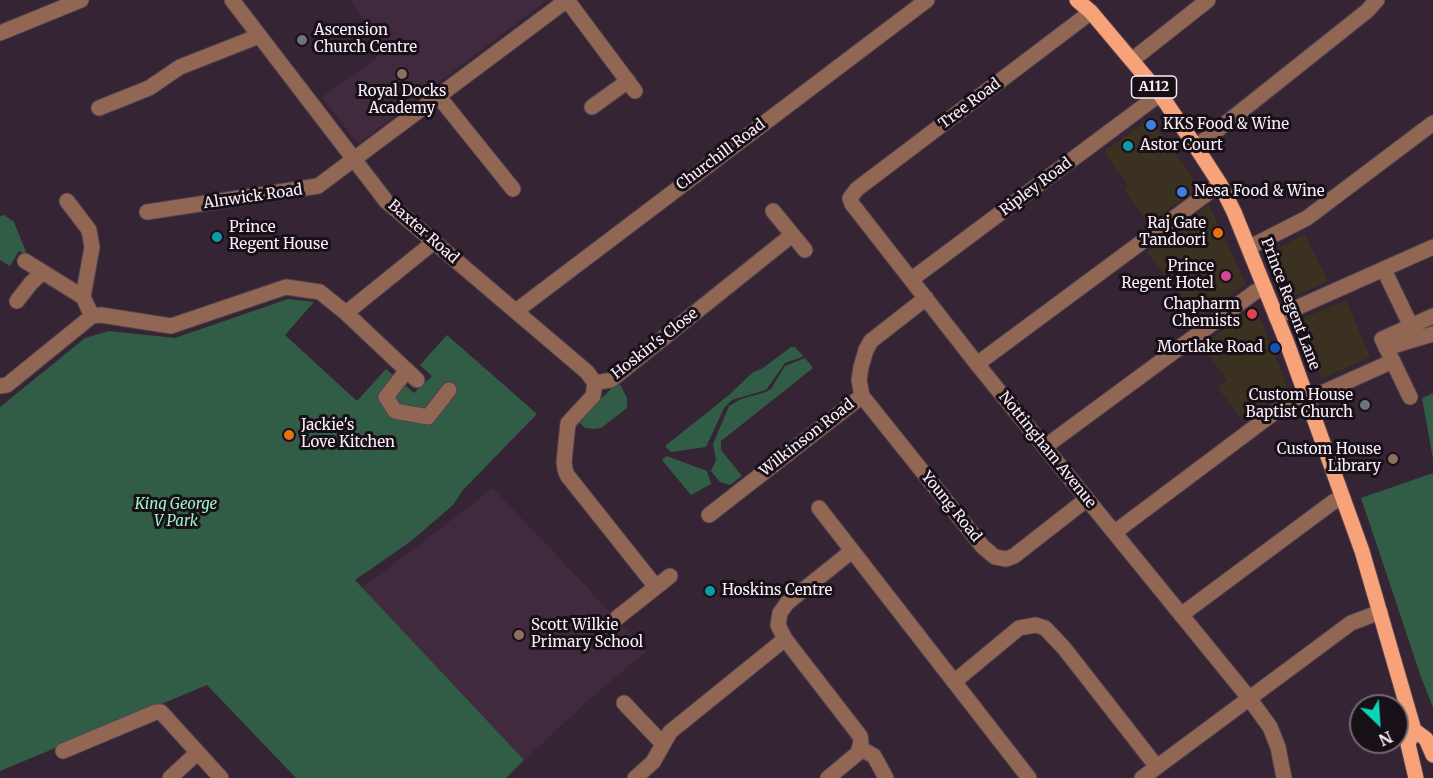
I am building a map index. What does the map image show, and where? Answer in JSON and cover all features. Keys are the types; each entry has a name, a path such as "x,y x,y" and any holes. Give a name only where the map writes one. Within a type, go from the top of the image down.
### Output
{"main road":[{"name":"Prince Regent Lane","path":"1088,5 1160,94 1196,147 1220,184 1250,248 1343,498 1380,612 1414,730 1426,739 1433,755"},
{"name":"Prince Regent Lane","path":"1414,730 1408,744 1416,778"}],"street":[{"path":"0,33 81,0"},
{"name":"Baxter Road","path":"232,0 386,201 587,372 595,383"},
{"name":"Alnwick Road","path":"147,212 311,188 325,182 567,0 631,86 592,106"},
{"name":"Churchill Road","path":"516,311 927,0"},
{"path":"1132,60 1209,0"},
{"path":"1196,147 1367,11 1377,0"},
{"name":"Tree Road","path":"850,198 866,182 1088,5"},
{"path":"99,108 149,88 180,67 259,36"},
{"name":"Ripley Road","path":"912,279 1160,94"},
{"path":"439,97 513,189"},
{"path":"1250,248 1307,218 1433,123"},
{"path":"977,364 1220,184"},
{"name":"Nottingham Avenue","path":"850,198 852,204 977,364 1249,698 1270,727 1278,747 1284,778"},
{"path":"67,201 88,230 92,247 83,297"},
{"path":"773,211 805,250"},
{"name":"Hoskin's Close","path":"656,587 567,476 564,462 568,423 593,396 595,383 611,380 792,234"},
{"path":"346,313 434,242"},
{"path":"1276,316 1433,247"},
{"path":"25,261 83,297 92,316"},
{"path":"1384,270 1408,322"},
{"path":"17,301 43,272"},
{"path":"0,386 7,385 92,316 101,315 171,326 286,287 320,292 346,313 412,375 386,398 395,411 428,417 449,390"},
{"path":"1046,446 1255,292 1265,288"},
{"name":"Wilkinson Road","path":"708,515 862,396 860,373 866,350 871,341 926,298"},
{"path":"1115,532 1287,403 1296,398 1315,396 1433,316"},
{"path":"1386,347 1433,334"},
{"path":"1386,347 1410,397"},
{"name":"Young Road","path":"862,396 983,547 995,556 1006,559 1014,556 1087,499"},
{"path":"1181,615 1333,502 1343,498"},
{"path":"819,508 1029,778"},
{"path":"828,778 858,753 860,736 785,639 778,625 783,608 852,551"},
{"path":"617,618 670,576"},
{"path":"1142,778 1351,623 1380,612"},
{"path":"954,682 1019,628 1036,625 1045,628 1157,767"},
{"path":"635,778 653,762 662,743 682,720 785,639"},
{"path":"624,703 662,743"},
{"path":"63,751 156,712 161,712 221,778"},
{"path":"860,748 874,756 886,778"},
{"path":"170,778 197,753"}],"shaded area":[{"name":"Royal Docks Academy","path":"350,0 547,0 358,144 322,97 386,51"},
{"path":"1150,118 1199,187 1149,224 1124,189 1128,185 1104,152"},
{"path":"1209,204 1246,284 1199,318 1147,252"},
{"path":"1305,234 1328,281 1288,299 1271,252"},
{"path":"1346,300 1370,357 1321,379 1298,320"},
{"path":"1255,306 1288,388 1243,421 1217,387 1227,380 1202,346"},
{"name":"Scott Wilkie Primary School","path":"493,488 647,651 601,689 524,760 361,589"}],"green space":[{"path":"4,215 14,222 26,252 25,254 19,251 10,266 0,260 0,216"},
{"name":"King George V Park","path":"288,299 314,302 285,335 357,401 386,369 414,393 432,376 420,365 447,335 537,414 463,490 453,505 410,542 355,580 524,760 506,778 296,778 207,685 0,771 0,407 85,338 109,331 175,338"},
{"path":"791,347 795,347 803,356 785,363 766,390 732,400 724,408 706,447 671,452 665,446 729,395 752,373 763,368"},
{"path":"805,358 813,368 721,441 721,450 742,476 730,485 720,482 711,471 716,460 713,444 729,406 741,399 771,389 785,366"},
{"path":"617,383 627,398 627,408 601,428 585,428 578,421"},
{"path":"1433,393 1433,459 1422,398"},
{"path":"667,456 707,471 711,484 691,495 662,460"},
{"path":"1433,473 1433,707 1361,498"}],"place":[{"name":"Ascension Church Centre","path":"302,40"},
{"name":"Royal Docks Academy","path":"402,74"},
{"name":"KKS Food & Wine","path":"1151,125"},
{"name":"Astor Court","path":"1128,146"},
{"name":"Nesa Food & Wine","path":"1182,192"},
{"name":"Raj Gate Tandoori","path":"1218,233"},
{"name":"Prince Regent House","path":"217,237"},
{"name":"Prince Regent Hotel","path":"1226,276"},
{"name":"Chapharm Chemists","path":"1252,314"},
{"name":"Mortlake Road","path":"1275,348"},
{"name":"Custom House Baptist Church","path":"1365,405"},
{"name":"Jackie's Love Kitchen","path":"289,435"},
{"name":"Custom House Library","path":"1393,459"},
{"name":"Hoskins Centre","path":"710,591"},
{"name":"Scott Wilkie Primary School","path":"519,635"}]}
